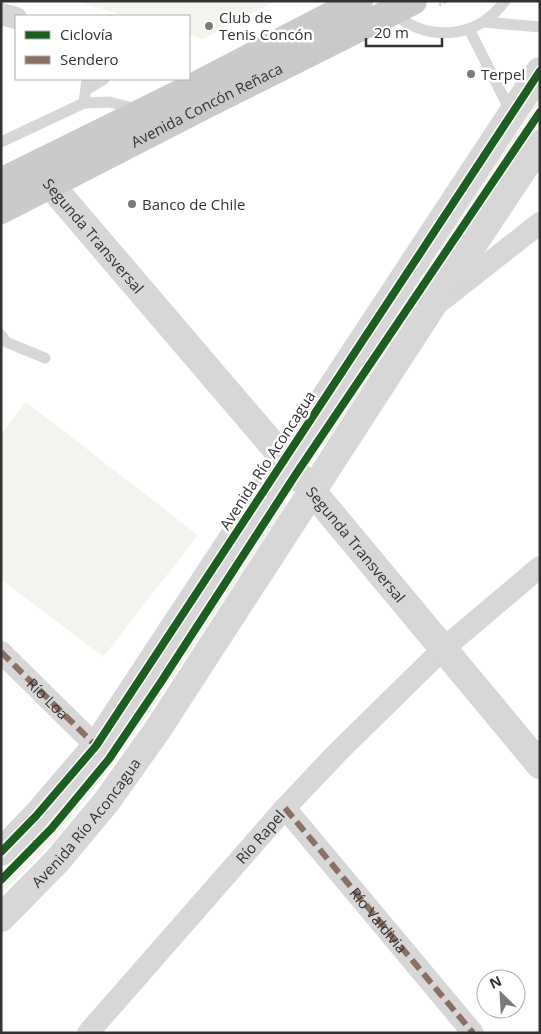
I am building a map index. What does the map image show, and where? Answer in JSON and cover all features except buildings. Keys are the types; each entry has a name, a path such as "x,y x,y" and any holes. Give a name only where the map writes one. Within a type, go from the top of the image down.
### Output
{"main road":[{"name":"Avenida Concón Reñaca","path":"1,182 43,175 359,1"},
{"name":"Avenida Concón Reñaca","path":"1,210 43,175 141,112 402,7"}],"street":[{"path":"1,14 15,18"},
{"name":"Avenida Río Aconcagua","path":"1,852 36,816 96,746 540,71"},
{"name":"Avenida Río Aconcagua","path":"1,918 57,860 107,801 158,730 431,308 540,144"},
{"name":"Segunda Transversal","path":"43,175 312,491 540,765"},
{"path":"431,308 540,223"},
{"name":"Río Rapel","path":"88,1033 285,808 381,709 443,650 540,567"},
{"name":"Río Loa","path":"1,652 96,746"},
{"name":"Río Valdivia","path":"285,808 473,1033"}],"lane":[{"path":"402,7 415,27 428,32 449,33 469,29 483,22 494,14 505,1"},
{"path":"483,22 540,27"},
{"path":"469,29 512,113"},
{"path":"84,103 86,84 100,80"},
{"path":"1,142 84,103 108,102 141,112"},
{"path":"1,336 6,342 45,358"}],"shaded area":[{"name":"Club de Tenis Concón","path":"76,1 276,1 203,39 190,35 190,15 123,15"},
{"path":"540,90 540,129 376,377 324,446 318,434"},
{"path":"26,402 198,535 103,657 1,579 1,434"},
{"path":"276,488 287,506 148,715 53,842 1,895 1,876 50,826 110,746"}],"marked path":[{"path":"1,652 96,746"},
{"path":"285,808 473,1033"}],"cycle path":[{"path":"1,852 36,816 96,746 540,71"},
{"path":"1,880 51,829 109,759 296,474 540,112"}],"place":[{"name":"Club de Tenis Concón","path":"209,26"},
{"name":"Terpel","path":"471,74"},
{"name":"Banco de Chile","path":"132,204"}]}
